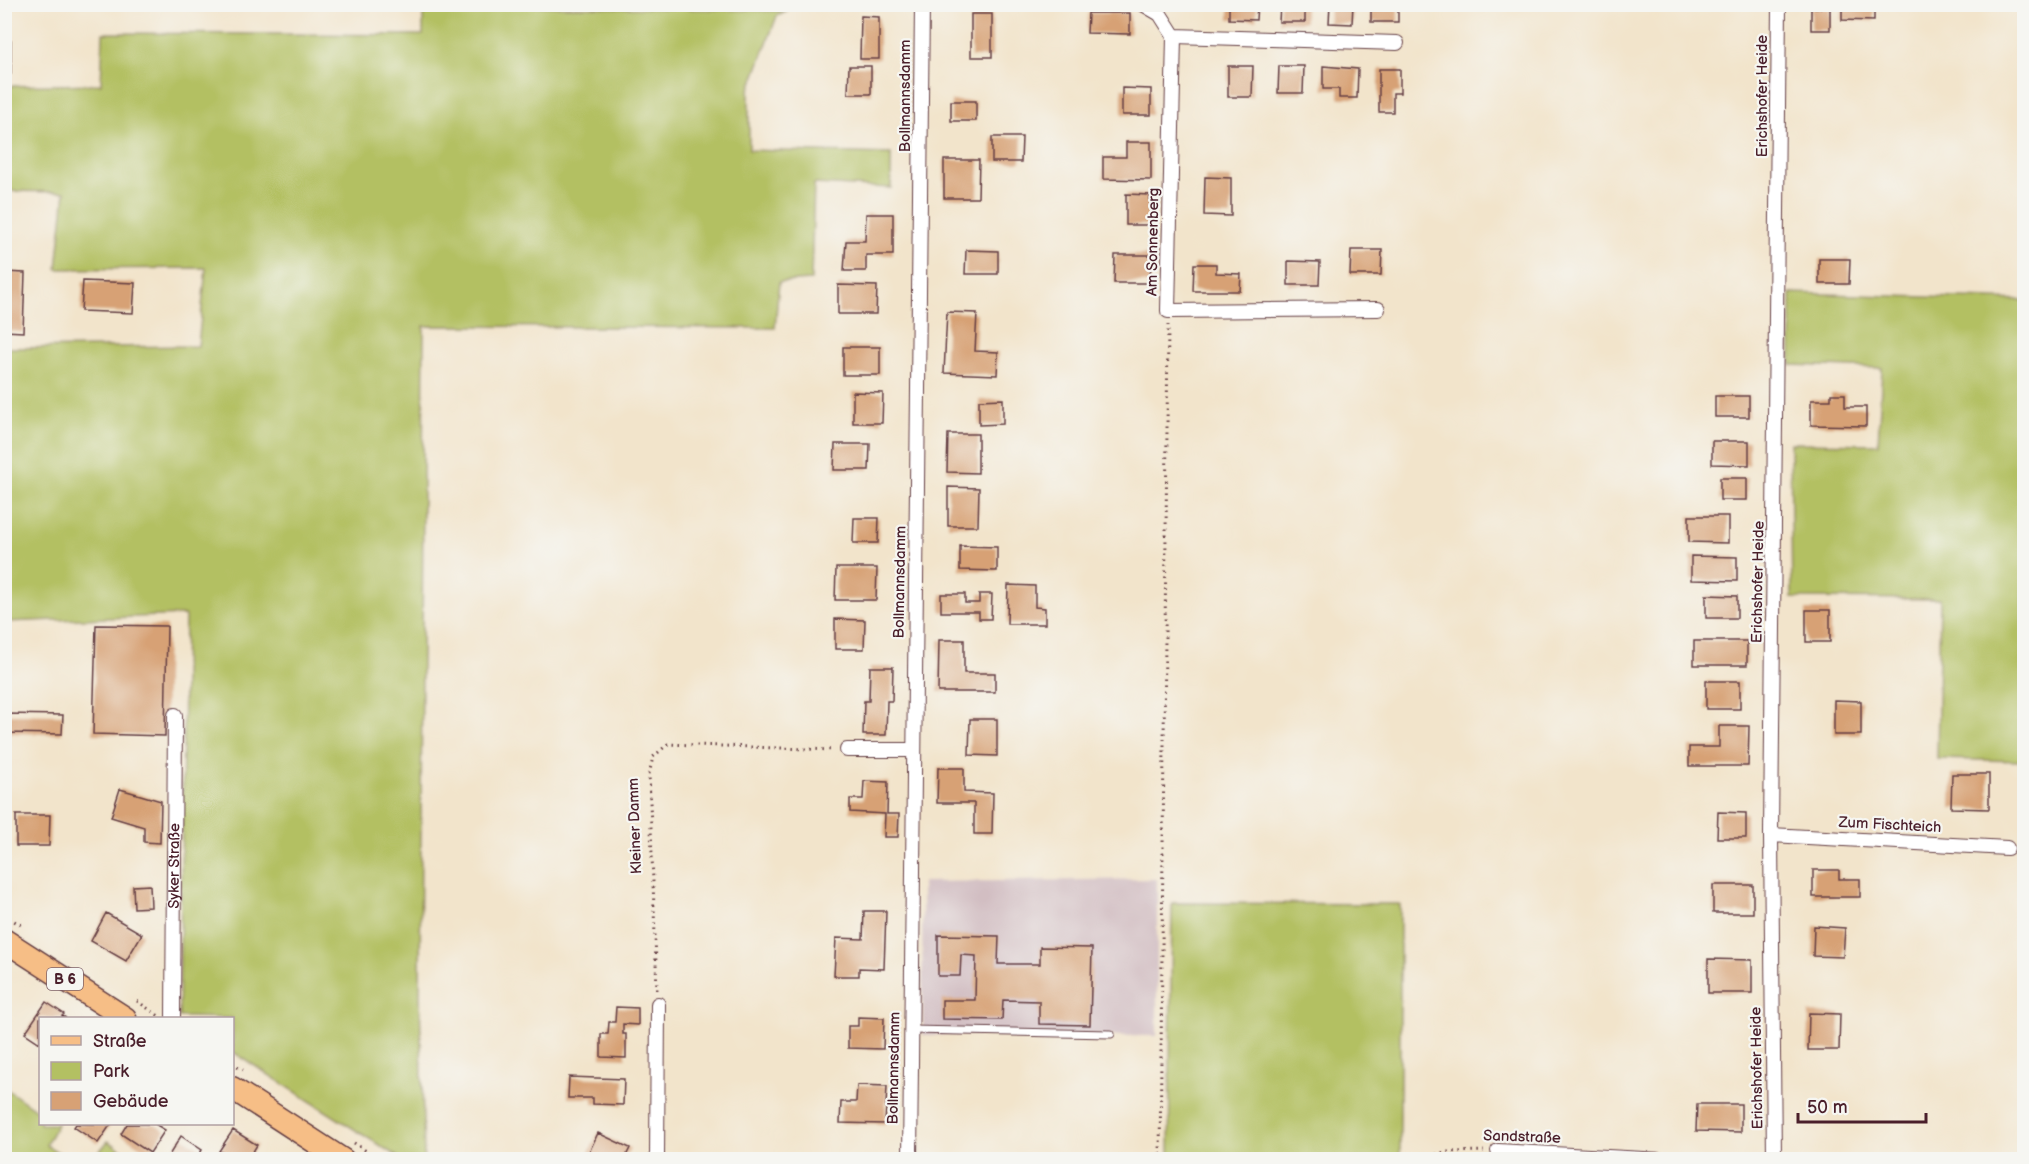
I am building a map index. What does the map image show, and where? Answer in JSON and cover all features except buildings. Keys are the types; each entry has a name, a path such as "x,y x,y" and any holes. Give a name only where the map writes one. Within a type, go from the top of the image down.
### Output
{"main road":[{"name":"B 6","path":"4,940 124,1017"},
{"path":"234,1089 343,1160"}],"street":[{"name":"Bollmannsdamm","path":"910,1160 922,4"},
{"path":"1143,4 1160,14 1174,36 1397,43"},
{"name":"Erichshofer Heide","path":"1774,1160 1771,835 1779,4"},
{"name":"Am Sonnenberg","path":"1174,36 1168,311 1378,309"},
{"name":"Syker Straße","path":"173,1017 175,715"},
{"path":"847,750 913,750"},
{"name":"Zum Fischteich","path":"1771,835 2007,849"},
{"path":"657,1160 658,1004"},
{"name":"Sandstraße","path":"1498,1151 1662,1160"}],"lane":[{"path":"911,1030 1111,1034"}],"path":[{"path":"1160,1160 1168,311"},
{"name":"Kleiner Damm","path":"658,1004 649,774 653,757 668,744 847,750"},
{"name":"Sandstraße","path":"1418,1158 1447,1152 1498,1151"}],"shaded area":[{"path":"1157,879 1157,1036 923,1035 922,882"}],"green space":[{"path":"423,4 788,11 777,16 749,91 749,150 891,154 891,188 814,184 811,280 779,282 775,328 424,326 420,996 424,1159 401,1159 234,1053 234,1017 179,1017 185,615 5,622 5,348 198,346 206,268 57,269 65,192 5,191 5,86 101,84 103,33 423,35"},
{"path":"1791,293 2024,300 2024,761 1937,759 1940,599 1792,598 1790,443 1878,444 1882,368 1791,365"},
{"path":"1172,903 1400,904 1400,1159 1169,1159"},
{"path":"5,1088 39,1112 39,1125 56,1125 46,1145 69,1159 5,1159"},
{"path":"108,1141 137,1159 93,1159"}]}
